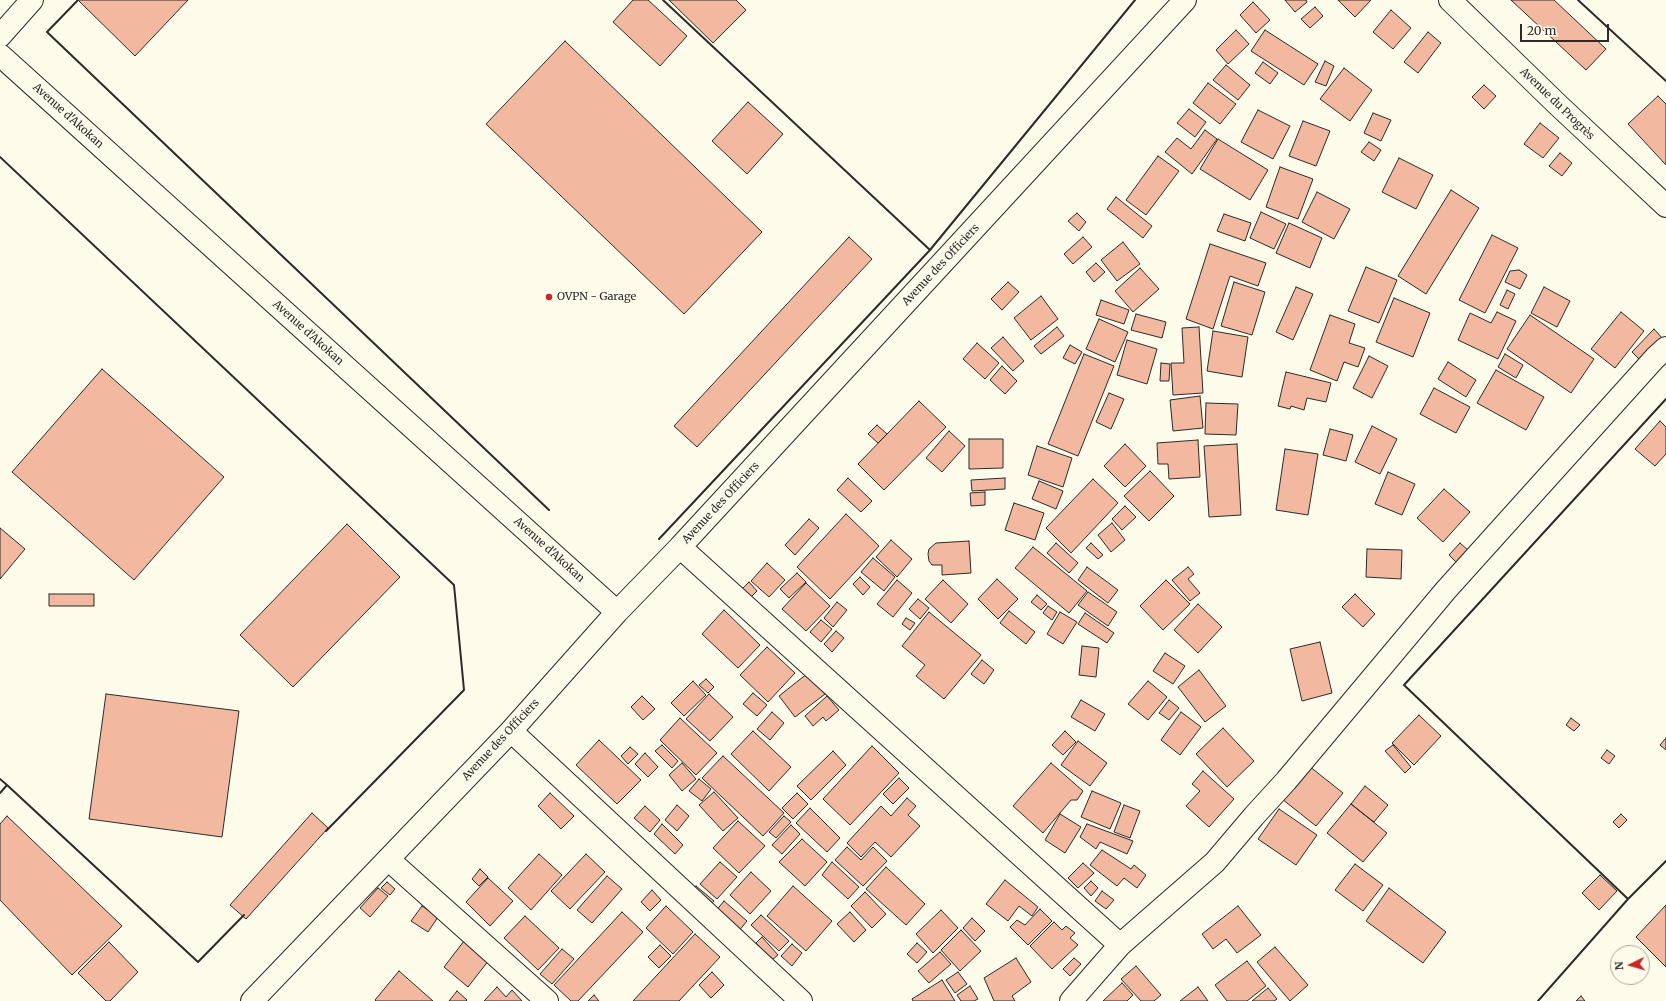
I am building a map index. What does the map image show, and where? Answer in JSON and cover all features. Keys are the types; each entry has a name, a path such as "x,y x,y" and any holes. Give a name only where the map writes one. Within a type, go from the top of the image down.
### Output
{"street":[{"path":"0,36 32,0"},
{"name":"Avenue des Officiers","path":"252,1001 389,860 511,731 617,612 680,547 1185,0"},
{"name":"Avenue du Progrès","path":"1450,0 1557,104 1666,206"},
{"name":"Avenue d'Akokan","path":"0,54 617,612"},
{"path":"1072,1001 1120,944 1215,862 1286,781 1446,590 1655,358 1666,348"},
{"path":"680,547 1120,944"},
{"path":"511,731 801,1001"},
{"path":"389,860 548,1001"}],"building":[{"path":"78,0 188,0 135,56"},
{"path":"633,0 648,0 687,36 660,66 613,22"},
{"path":"669,0 736,0 746,10 713,43"},
{"path":"1285,0 1306,0 1307,2 1295,12"},
{"path":"1338,0 1371,0 1355,17"},
{"path":"1511,0 1554,0 1606,49 1586,70"},
{"path":"1253,2 1270,20 1256,33 1240,15"},
{"path":"1315,7 1323,16 1310,28 1301,19"},
{"path":"1391,10 1411,28 1393,49 1373,32"},
{"path":"1236,30 1249,44 1228,64 1216,50"},
{"path":"1265,30 1318,64 1304,85 1251,51"},
{"path":"1428,32 1441,43 1418,73 1404,62"},
{"path":"565,41 762,232 684,314 486,124"},
{"path":"1325,61 1334,66 1326,86 1315,82"},
{"path":"1263,62 1278,73 1270,84 1255,73"},
{"path":"1226,65 1250,85 1238,100 1213,80"},
{"path":"1344,68 1372,90 1350,121 1320,99"},
{"path":"1208,83 1236,104 1220,124 1193,103"},
{"path":"1484,85 1496,96 1484,109 1472,97"},
{"path":"1658,96 1666,104 1666,165 1628,124"},
{"path":"748,102 783,134 747,174 712,141"},
{"path":"1189,109 1206,122 1195,137 1177,123"},
{"path":"1258,110 1290,126 1273,159 1241,142"},
{"path":"1373,113 1391,120 1381,141 1364,133"},
{"path":"1303,121 1330,131 1316,166 1289,156"},
{"path":"1540,123 1559,138 1543,158 1524,144"},
{"path":"1205,130 1217,139 1192,174 1165,152 1177,138 1191,149"},
{"path":"1218,139 1268,170 1250,200 1200,169"},
{"path":"1369,142 1381,150 1374,161 1361,152"},
{"path":"1560,153 1572,163 1562,176 1549,166"},
{"path":"1158,156 1179,171 1146,215 1126,200"},
{"path":"1399,158 1433,175 1416,209 1382,192"},
{"path":"1280,167 1313,179 1298,219 1266,207"},
{"path":"1451,190 1479,208 1426,294 1398,276"},
{"path":"1317,192 1350,209 1334,239 1302,222"},
{"path":"1116,197 1152,226 1143,238 1107,209"},
{"path":"1261,212 1286,224 1274,249 1250,238"},
{"path":"1077,213 1086,222 1079,231 1068,221"},
{"path":"1224,214 1251,223 1245,241 1217,231"},
{"path":"1289,223 1322,238 1310,268 1276,253"},
{"path":"1492,235 1518,248 1485,313 1459,300"},
{"path":"849,237 872,259 697,447 674,426"},
{"path":"1083,237 1092,247 1073,264 1064,254"},
{"path":"1123,242 1140,264 1117,281 1101,260"},
{"path":"1210,244 1266,263 1258,286 1230,276 1213,329 1186,319"},
{"path":"1096,263 1105,272 1094,282 1086,272"},
{"path":"1366,267 1397,280 1379,323 1348,311"},
{"path":"1140,268 1159,289 1133,312 1115,291"},
{"path":"1519,270 1527,275 1520,289 1505,282 1510,271"},
{"path":"1008,282 1019,292 1002,310 991,299"},
{"path":"1234,282 1265,292 1252,335 1221,326"},
{"path":"1296,287 1313,294 1293,340 1276,332"},
{"path":"1544,287 1570,301 1557,327 1531,313"},
{"path":"1507,290 1515,294 1508,309 1500,305"},
{"path":"1041,296 1058,319 1031,340 1014,318"},
{"path":"1394,298 1430,313 1413,357 1376,342"},
{"path":"1101,300 1129,310 1124,324 1096,315"},
{"path":"1497,312 1516,321 1498,359 1458,340 1470,313 1491,323"},
{"path":"1621,312 1644,331 1615,368 1591,349"},
{"path":"1136,314 1166,322 1162,338 1131,330"},
{"path":"1330,315 1355,324 1349,343 1365,348 1358,367 1344,362 1337,381 1310,370"},
{"path":"1530,315 1594,359 1571,393 1507,349"},
{"path":"1099,319 1128,332 1115,362 1086,349"},
{"path":"1057,327 1064,336 1041,354 1034,346"},
{"path":"1199,327 1203,393 1173,395 1171,363 1184,363 1182,328"},
{"path":"1654,329 1663,339 1642,362 1632,352"},
{"path":"1213,331 1248,337 1242,377 1207,371"},
{"path":"1003,337 1024,361 1013,371 991,348"},
{"path":"1127,340 1157,349 1147,384 1117,375"},
{"path":"977,343 999,363 985,379 963,359"},
{"path":"1070,345 1082,352 1075,364 1063,358"},
{"path":"1084,354 1114,366 1078,456 1048,444"},
{"path":"1505,354 1523,365 1516,378 1498,367"},
{"path":"1369,356 1388,366 1372,398 1353,388"},
{"path":"1448,362 1476,380 1466,397 1438,379"},
{"path":"1161,363 1170,364 1169,381 1160,381"},
{"path":"1002,366 1017,381 1005,394 990,380"},
{"path":"102,369 224,477 134,580 12,472"},
{"path":"1496,370 1544,397 1526,430 1477,403"},
{"path":"1286,372 1331,383 1326,402 1307,398 1304,410 1291,406 1290,409 1278,406"},
{"path":"1434,388 1470,407 1456,433 1420,414"},
{"path":"1109,393 1124,399 1111,429 1096,422"},
{"path":"1200,396 1203,428 1173,431 1170,400"},
{"path":"919,401 946,427 884,490 858,464"},
{"path":"1206,403 1238,404 1236,435 1205,434"},
{"path":"1660,421 1666,427 1666,454 1655,466 1635,449"},
{"path":"877,425 887,434 878,443 868,434"},
{"path":"1372,426 1397,439 1380,474 1355,462"},
{"path":"1330,429 1353,435 1346,461 1323,455"},
{"path":"949,431 965,446 942,472 926,458"},
{"path":"969,439 1003,439 1003,468 969,469"},
{"path":"1198,440 1200,477 1169,479 1168,464 1158,464 1157,443"},
{"path":"1125,444 1146,466 1125,487 1104,466"},
{"path":"1237,444 1241,515 1209,517 1204,446"},
{"path":"1037,446 1072,458 1063,487 1028,475"},
{"path":"1285,449 1318,454 1308,515 1276,510"},
{"path":"1150,471 1174,496 1149,521 1124,496"},
{"path":"1388,472 1415,484 1402,515 1375,504"},
{"path":"848,478 872,501 861,512 837,490"},
{"path":"1005,478 1005,489 972,491 971,480"},
{"path":"1093,479 1118,503 1071,553 1046,528"},
{"path":"1039,481 1063,491 1056,509 1032,499"},
{"path":"1444,489 1470,512 1443,542 1417,518"},
{"path":"985,492 985,505 971,506 970,493"},
{"path":"1014,503 1044,513 1035,540 1005,530"},
{"path":"1125,506 1136,517 1122,530 1112,519"},
{"path":"846,514 879,546 830,599 797,567"},
{"path":"809,519 819,528 795,555 785,545"},
{"path":"1112,523 1125,540 1111,552 1098,535"},
{"path":"347,524 400,577 293,687 240,635"},
{"path":"0,528 25,549 0,579"},
{"path":"891,540 912,559 897,577 876,557"},
{"path":"969,541 971,573 942,575 942,565 932,565 929,561 929,549 936,543"},
{"path":"1056,543 1078,563 1069,573 1047,553"},
{"path":"1091,543 1103,555 1098,559 1086,548"},
{"path":"1460,543 1470,552 1458,564 1449,555"},
{"path":"1033,547 1087,591 1069,613 1015,568"},
{"path":"1367,549 1402,550 1401,579 1366,577"},
{"path":"873,558 895,577 884,591 861,572"},
{"path":"767,563 785,580 769,597 751,581"},
{"path":"1087,567 1118,590 1108,603 1078,580"},
{"path":"1188,567 1194,574 1188,579 1200,593 1190,601 1172,580"},
{"path":"797,573 806,582 789,598 780,589"},
{"path":"860,577 870,587 863,595 853,584"},
{"path":"997,579 1018,599 998,619 978,599"},
{"path":"897,580 912,593 893,617 877,604"},
{"path":"943,580 968,604 951,623 925,599"},
{"path":"1166,580 1190,604 1163,630 1140,606"},
{"path":"749,582 757,591 747,601 739,592"},
{"path":"806,583 830,606 806,631 782,609"},
{"path":"1088,592 1117,612 1108,626 1078,605"},
{"path":"49,594 94,594 94,606 49,606"},
{"path":"1355,594 1375,614 1363,627 1342,607"},
{"path":"1037,595 1047,604 1041,610 1031,602"},
{"path":"918,599 929,608 920,619 909,609"},
{"path":"837,602 847,610 833,627 824,618"},
{"path":"1198,604 1222,627 1198,653 1174,630"},
{"path":"1048,606 1057,612 1052,620 1043,613"},
{"path":"724,610 760,645 738,668 702,634"},
{"path":"1009,611 1035,632 1026,644 1000,623"},
{"path":"929,612 981,655 944,699 916,676 925,665 902,646"},
{"path":"1060,612 1077,622 1063,644 1047,634"},
{"path":"1085,613 1114,633 1107,643 1078,624"},
{"path":"906,618 915,623 910,630 902,624"},
{"path":"821,620 832,629 821,642 810,632"},
{"path":"836,631 844,638 832,652 824,644"},
{"path":"1320,642 1332,693 1302,701 1290,649"},
{"path":"1082,646 1099,648 1096,677 1079,675"},
{"path":"767,647 795,673 768,702 740,675"},
{"path":"1165,653 1185,666 1173,684 1153,671"},
{"path":"982,660 994,670 984,684 971,674"},
{"path":"1199,670 1226,706 1205,722 1178,687"},
{"path":"808,673 825,694 795,717 779,696"},
{"path":"706,679 714,687 708,693 699,685"},
{"path":"693,681 706,695 684,716 671,703"},
{"path":"1148,681 1167,697 1148,720 1128,704"},
{"path":"753,693 767,705 757,716 743,704"},
{"path":"106,694 239,711 222,837 89,819"},
{"path":"709,694 733,717 710,741 686,719"},
{"path":"642,696 655,709 643,720 631,707"},
{"path":"827,696 839,710 826,721 823,717 813,726 805,716"},
{"path":"1081,700 1105,714 1095,731 1071,717"},
{"path":"1169,700 1179,708 1169,720 1159,713"},
{"path":"772,712 784,723 770,740 757,729"},
{"path":"1181,712 1201,727 1180,755 1161,740"},
{"path":"1419,715 1441,736 1414,765 1392,743"},
{"path":"680,718 717,753 696,775 660,740"},
{"path":"1571,718 1580,725 1574,731 1566,725"},
{"path":"1223,728 1254,761 1227,787 1196,754"},
{"path":"753,731 791,767 769,791 731,754"},
{"path":"1065,731 1076,742 1063,755 1052,745"},
{"path":"1666,738 1666,750 1660,745"},
{"path":"599,740 641,780 617,804 576,765"},
{"path":"1078,741 1107,763 1090,786 1061,765"},
{"path":"662,745 678,761 672,768 655,751"},
{"path":"1393,745 1411,767 1405,773 1385,751"},
{"path":"872,746 899,773 850,825 823,799"},
{"path":"630,747 638,754 628,764 621,756"},
{"path":"1607,750 1615,756 1609,764 1601,758"},
{"path":"833,751 846,765 811,800 797,786"},
{"path":"645,753 658,767 648,777 635,764"},
{"path":"723,756 784,813 763,836 702,778"},
{"path":"682,763 696,779 682,791 669,775"},
{"path":"1051,763 1083,791 1077,800 1071,800 1043,833 1013,806"},
{"path":"1309,766 1343,793 1316,826 1282,799"},
{"path":"1203,771 1234,799 1209,827 1186,806 1200,791 1192,784"},
{"path":"899,778 909,788 893,804 883,794"},
{"path":"699,779 711,789 702,801 689,791"},
{"path":"1365,786 1388,805 1374,822 1351,804"},
{"path":"1092,791 1121,803 1110,829 1081,817"},
{"path":"714,792 738,818 723,831 699,805"},
{"path":"550,793 574,816 561,829 538,806"},
{"path":"797,793 808,804 793,819 782,808"},
{"path":"907,798 916,806 908,815 920,826 891,857 875,842 861,857 847,843 881,806 891,816"},
{"path":"1351,804 1387,833 1363,862 1327,833"},
{"path":"677,805 689,816 677,831 665,820"},
{"path":"1124,805 1140,811 1130,838 1114,832"},
{"path":"645,806 660,820 650,832 634,818"},
{"path":"810,808 840,838 827,852 796,823"},
{"path":"1279,809 1317,835 1296,865 1258,839"},
{"path":"312,813 328,828 246,919 230,905"},
{"path":"1060,814 1081,827 1065,853 1045,840"},
{"path":"1621,814 1627,820 1619,828 1613,822"},
{"path":"7,816 122,926 72,975 0,900 0,824"},
{"path":"784,816 791,822 776,838 769,832"},
{"path":"738,821 765,846 739,873 713,848"},
{"path":"662,824 683,845 675,854 654,834"},
{"path":"1087,824 1133,841 1127,854 1100,842 1096,849 1080,837"},
{"path":"791,825 800,834 782,854 772,845"},
{"path":"802,839 827,862 805,886 779,862"},
{"path":"847,847 861,860 873,847 887,861 863,886 835,860"},
{"path":"1102,850 1131,869 1134,865 1146,875 1137,888 1124,878 1117,886 1090,865"},
{"path":"539,854 562,875 531,910 508,888"},
{"path":"586,854 605,872 570,909 551,891"},
{"path":"720,862 737,877 717,899 700,884"},
{"path":"832,862 859,887 848,899 822,875"},
{"path":"1083,863 1094,873 1078,888 1068,878"},
{"path":"1355,864 1383,885 1363,911 1335,890"},
{"path":"886,867 925,904 906,925 866,889"},
{"path":"480,869 488,877 479,886 472,879"},
{"path":"751,872 771,891 750,914 730,895"},
{"path":"1600,875 1617,891 1599,910 1582,893"},
{"path":"607,876 622,889 592,923 577,910"},
{"path":"488,878 513,901 490,926 466,902"},
{"path":"1005,880 1038,907 1032,916 1019,906 1008,921 986,904"},
{"path":"1091,881 1098,888 1091,896 1084,888"},
{"path":"387,882 395,889 390,895 381,888"},
{"path":"696,886 714,901 709,907 692,892"},
{"path":"793,886 832,921 806,951 767,916"},
{"path":"378,888 388,896 370,917 360,908"},
{"path":"1389,888 1446,932 1423,963 1366,921"},
{"path":"652,890 661,900 650,911 641,902"},
{"path":"1102,891 1114,900 1106,909 1095,901"},
{"path":"865,892 886,914 872,928 851,906"},
{"path":"724,901 747,921 738,932 715,912"},
{"path":"1666,905 1666,967 1650,951 1650,945 1644,945 1636,937"},
{"path":"422,906 438,917 428,932 411,921"},
{"path":"666,906 693,932 673,954 646,928"},
{"path":"1238,906 1261,935 1237,953 1226,939 1213,949 1202,934"},
{"path":"1040,909 1052,921 1028,945 1010,927 1017,920 1025,925"},
{"path":"941,910 958,928 933,953 916,934"},
{"path":"622,912 643,932 578,1001 571,1001 554,985"},
{"path":"850,912 866,930 854,942 837,924"},
{"path":"761,915 789,941 779,951 751,925"},
{"path":"525,916 559,948 538,970 504,938"},
{"path":"972,918 985,931 975,941 963,928"},
{"path":"1054,922 1062,930 1066,926 1075,933 1070,938 1078,945 1052,969 1030,946"},
{"path":"961,930 981,951 960,971 941,950"},
{"path":"695,934 720,957 679,1001 633,1001"},
{"path":"762,937 778,955 772,960 756,943"},
{"path":"464,941 489,960 468,987 444,967"},
{"path":"109,942 138,972 110,1001 106,1001 78,973"},
{"path":"917,943 927,952 917,963 907,954"},
{"path":"792,944 802,953 792,966 781,956"},
{"path":"660,945 671,956 659,968 648,957"},
{"path":"1275,947 1308,985 1290,1001 1257,962"},
{"path":"562,949 574,959 552,984 540,974"},
{"path":"940,952 951,964 929,983 918,971"},
{"path":"1016,958 1031,982 1012,996 1015,1001 994,1001 984,978"},
{"path":"1074,958 1081,964 1070,976 1063,969"},
{"path":"1247,961 1266,986 1247,1001 1227,1001 1215,985"},
{"path":"1136,966 1161,995 1154,1001 1141,1001 1121,979"},
{"path":"399,971 433,1001 376,1001 375,1000"},
{"path":"712,972 724,985 711,998 699,985"},
{"path":"958,972 967,984 955,993 946,980"},
{"path":"942,980 955,1001 913,1001 912,999"},
{"path":"1122,983 1133,995 1127,1001 1103,1001"},
{"path":"970,986 978,999 974,1001 961,1001 957,995"},
{"path":"497,987 506,997 512,990 522,1001 484,1001"},
{"path":"1198,987 1208,1001 1180,1001"},
{"path":"1268,988 1277,999 1274,1001 1252,1001"},
{"path":"457,991 467,1000 466,1001 449,1001"},
{"path":"594,995 599,1001 588,1001"},
{"path":"1581,996 1585,1001 1576,1001"}],"wall":[{"path":"78,0 47,32 549,510"},
{"path":"663,0 930,250"},
{"path":"659,539 930,250 1135,0"},
{"path":"1578,0 1666,81"},
{"path":"0,157 454,585 464,690 326,831"},
{"path":"1538,1001 1628,899 1404,685 1666,399"},
{"path":"0,779 7,785 0,793"},
{"path":"7,785 198,962 244,915"},
{"path":"1628,899 1666,861"}],"place":[{"name":"OVPN - Garage","path":"549,297"}]}
